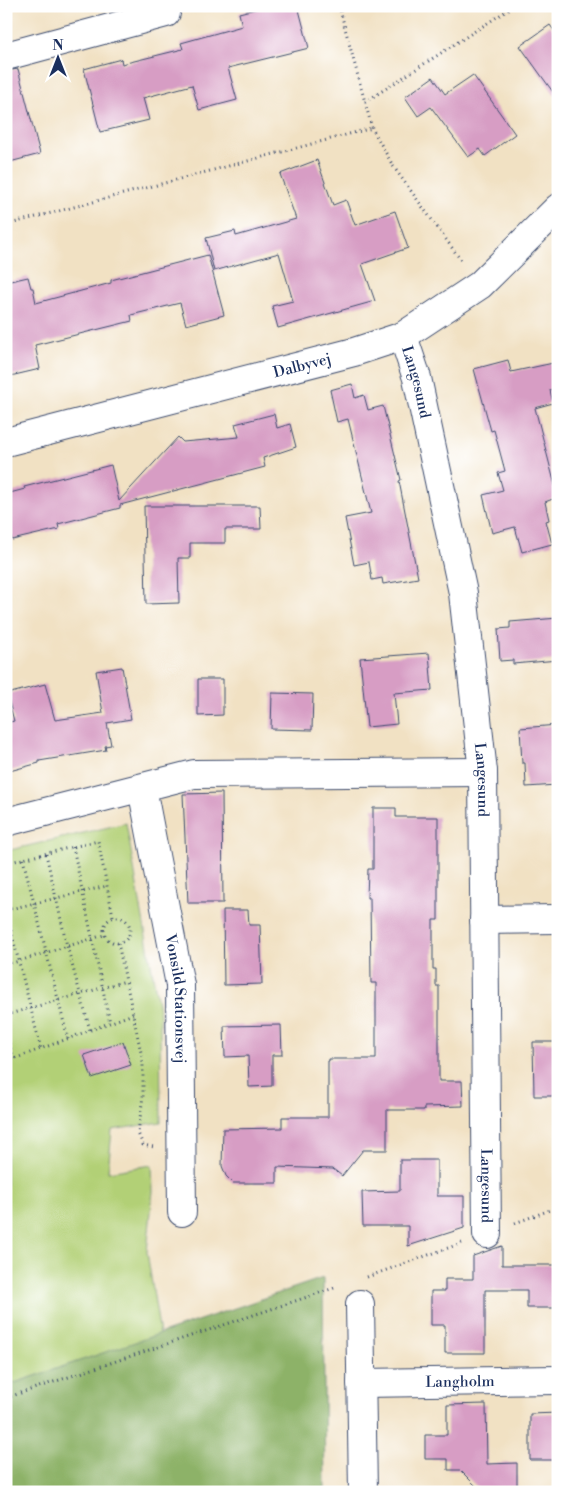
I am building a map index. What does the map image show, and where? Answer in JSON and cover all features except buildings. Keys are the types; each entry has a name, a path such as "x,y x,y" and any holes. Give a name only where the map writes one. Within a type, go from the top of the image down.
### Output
{"street":[{"path":"6,56 166,13 164,6"},
{"name":"Dalbyvej","path":"6,442 354,352 403,336 480,285 558,208"},
{"name":"Langesund","path":"403,336 417,378 463,593 483,772 486,1234"},
{"path":"6,822 194,774 483,772"},
{"name":"Vonsild Stationsvej","path":"142,788 180,985 182,1212"},
{"path":"484,920 558,919"},
{"path":"354,1290 361,1383 363,1492"},
{"name":"Langholm","path":"361,1383 558,1380"}],"path":[{"path":"339,6 372,128 393,166 480,285"},
{"path":"365,102 514,6"},
{"path":"6,225 372,128"},
{"path":"6,863 98,841 114,916"},
{"path":"73,847 110,1023"},
{"path":"46,854 67,946 90,1030"},
{"path":"22,859 68,1039"},
{"path":"41,1049 6,911 107,886"},
{"path":"114,916 126,920 130,928 129,936 126,940 118,943 110,941 104,934 106,921 114,916"},
{"path":"6,965 104,934"},
{"path":"118,943 143,1062 143,1096 138,1133 143,1145 182,1152"},
{"path":"6,1015 126,981"},
{"path":"6,1062 133,1014"},
{"path":"6,1034 14,1059"},
{"path":"6,1398 354,1290 486,1234 558,1207"}],"green space":[{"path":"126,823 160,1015 161,1122 112,1130 108,1172 152,1165 153,1191 147,1252 160,1334 6,1386 6,851"},
{"path":"323,1278 325,1492 6,1492 6,1386"}]}
